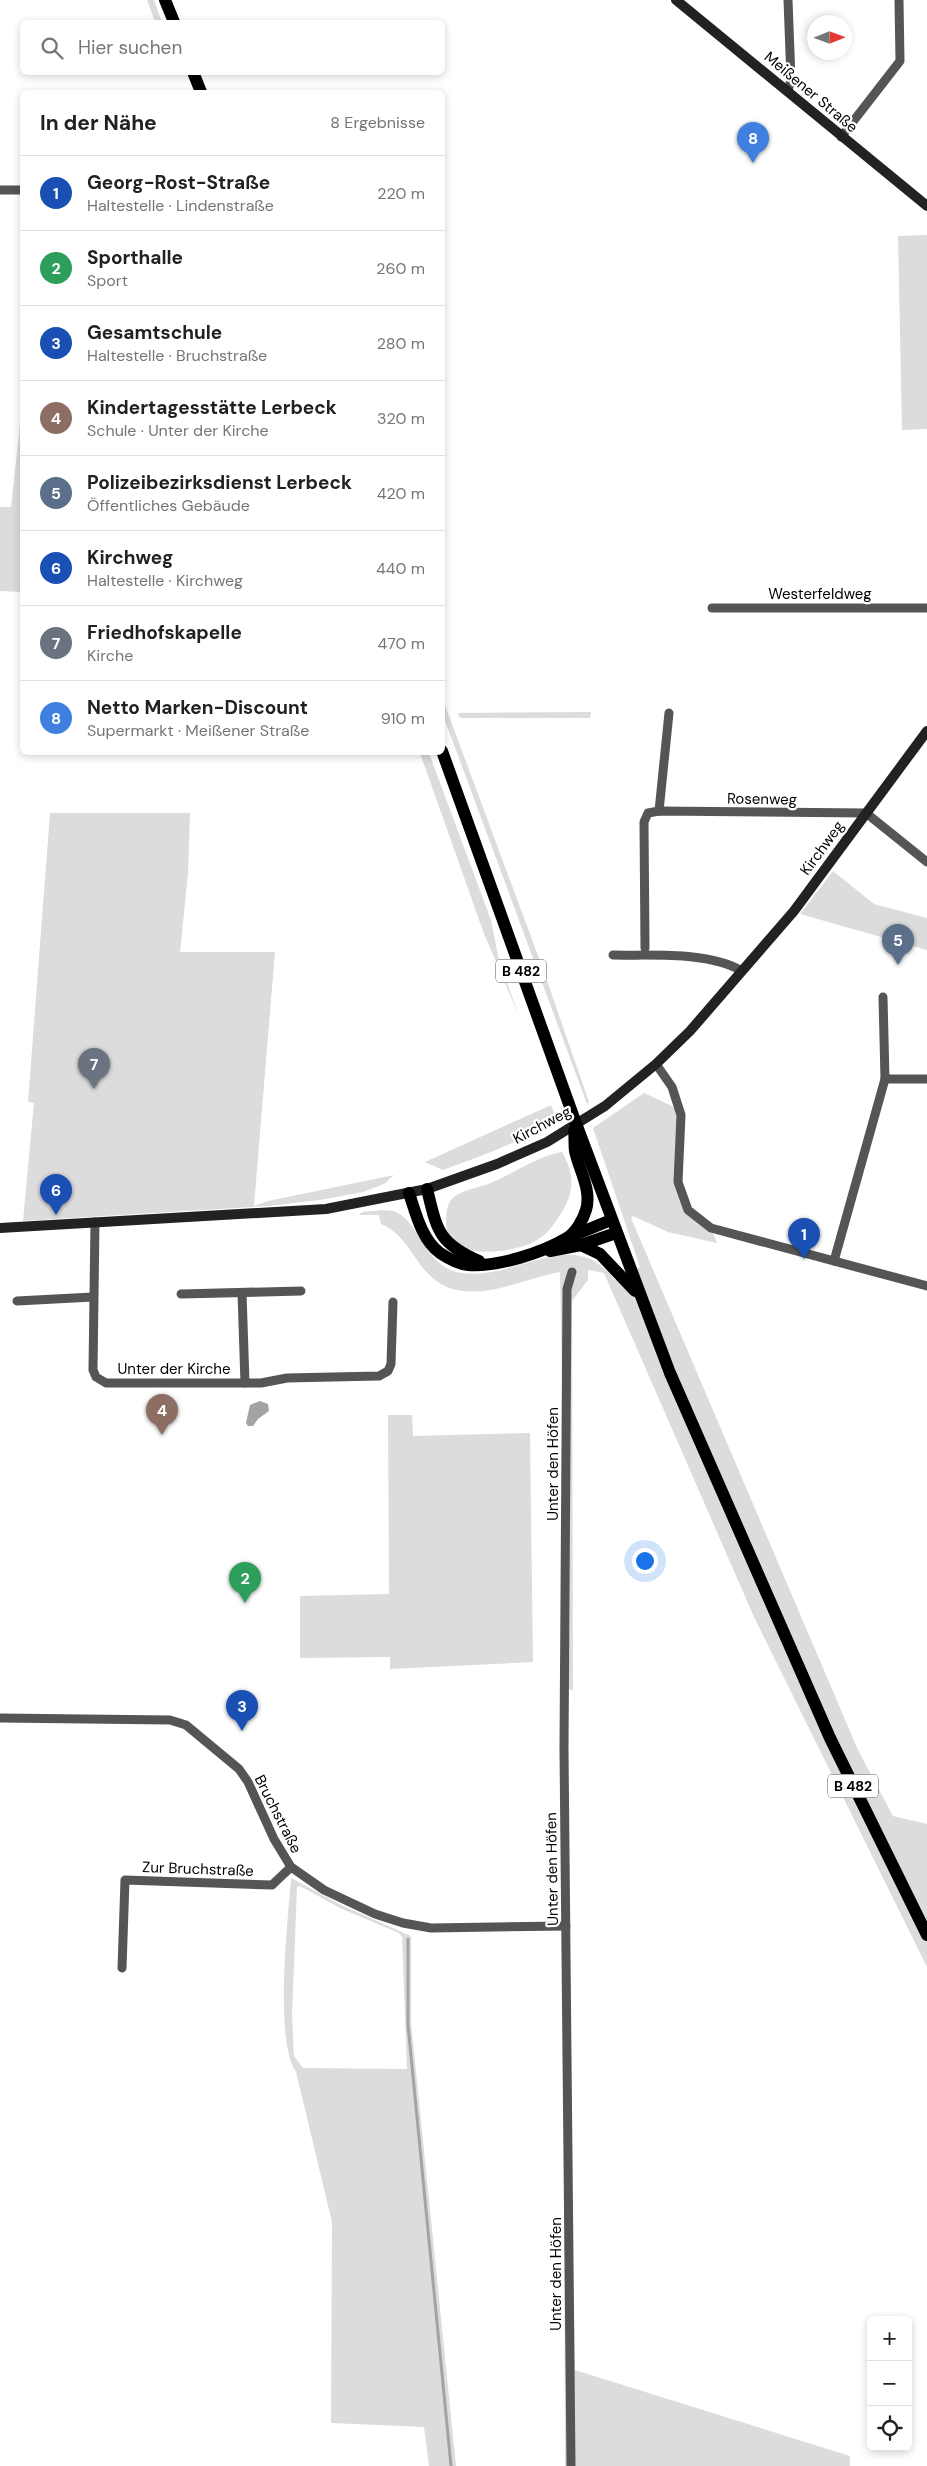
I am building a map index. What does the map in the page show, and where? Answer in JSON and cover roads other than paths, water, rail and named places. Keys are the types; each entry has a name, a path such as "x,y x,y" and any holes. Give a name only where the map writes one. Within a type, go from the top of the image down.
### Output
{"main road":[{"path":"165,0 173,20"},
{"path":"194,75 200,90"},
{"name":"B 482","path":"443,755 638,1294 670,1373 783,1636 876,1834 927,1935"},
{"path":"568,1237 582,1221 587,1208 587,1194 575,1150 574,1118"},
{"path":"427,1188 439,1230 448,1244 484,1264"},
{"path":"409,1193 425,1236 439,1252 455,1262 468,1265 502,1262 581,1245 616,1233"},
{"path":"528,1255 611,1220"},
{"path":"581,1245 600,1254 638,1294"}],"street":[{"name":"Meißener Straße","path":"676,0 927,206"},
{"path":"788,0 791,79 788,91"},
{"path":"841,137 900,62 899,0"},
{"path":"0,190 20,190"},
{"name":"Westerfeldweg","path":"712,608 927,608"},
{"path":"645,948 644,822 648,813 659,811 669,713"},
{"name":"Kirchweg","path":"0,1228 326,1209 427,1188 497,1164 547,1142 606,1106 656,1064 690,1031 794,911 927,731"},
{"name":"Rosenweg","path":"659,811 866,814"},
{"path":"866,814 926,860"},
{"path":"613,955 682,957 719,961 742,971"},
{"path":"834,1261 885,1079 882,997"},
{"path":"656,1064 672,1087 681,1115 678,1182 688,1210 710,1228 927,1286"},
{"path":"885,1079 927,1079"},
{"name":"Unter der Kirche","path":"95,1222 93,1370 96,1377 106,1383 261,1383 287,1378 379,1376 388,1370 391,1364 393,1302"},
{"name":"Unter den Höfen","path":"571,2466 564,1749 566,1290 572,1272"},
{"path":"181,1294 301,1290"},
{"name":"Unter der Kirche","path":"242,1293 244,1383"},
{"path":"17,1301 94,1297"},
{"name":"Bruchstraße","path":"0,1718 170,1720 186,1725 240,1769 248,1782 274,1839 291,1867 324,1890 375,1914 403,1923 431,1928 566,1926"},
{"name":"Zur Bruchstraße","path":"122,1968 125,1880 272,1885 291,1867"}],"waterway":[{"path":"408,1939 408,2025 451,2466"}],"place":[{"name":"Netto Marken-Discount","path":"753,163"},
{"name":"Polizeibezirksdienst Lerbeck","path":"898,965"},
{"name":"Friedhofskapelle","path":"94,1089"},
{"name":"Kirchweg","path":"56,1215"},
{"name":"Georg-Rost-Straße","path":"804,1259"},
{"name":"Kindertagesstätte Lerbeck","path":"162,1435"},
{"name":"Sporthalle","path":"245,1603"},
{"name":"Gesamtschule","path":"242,1731"}]}
